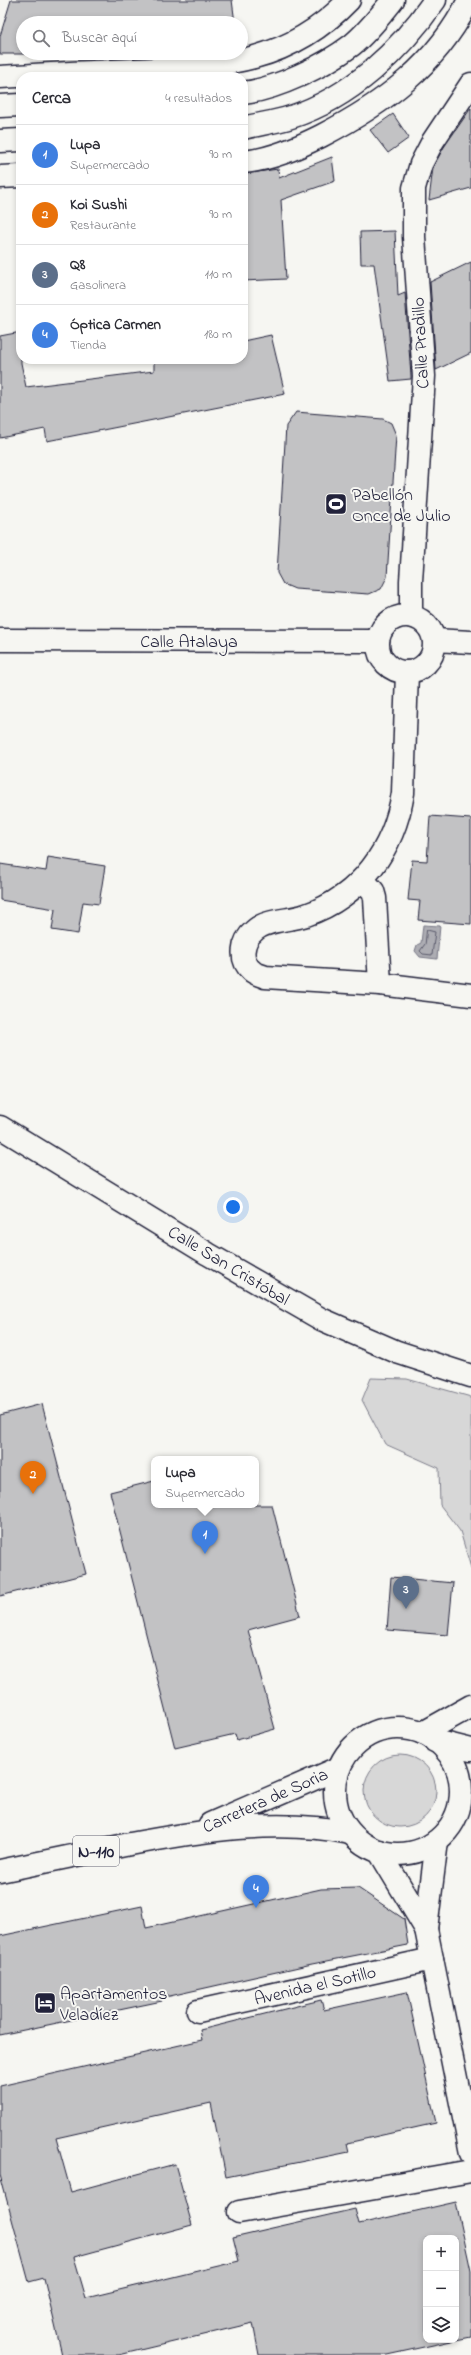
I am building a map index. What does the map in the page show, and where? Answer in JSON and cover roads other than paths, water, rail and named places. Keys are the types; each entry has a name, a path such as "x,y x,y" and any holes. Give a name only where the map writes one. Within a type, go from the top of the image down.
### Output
{"main road":[{"path":"248,59 257,57 303,38 327,21 350,0"},
{"path":"248,92 303,74 352,45 393,0"},
{"path":"248,127 290,118 319,106 347,90 412,32 435,0"},
{"path":"248,161 291,151 348,122 393,93 445,40 469,0"},
{"path":"95,72 209,66 241,60"},
{"path":"0,77 16,76"},
{"name":"Calle Pradillo","path":"411,616 411,581 424,376 414,237 414,188 420,164 471,84"},
{"path":"0,106 16,105"},
{"path":"0,141 16,140"},
{"path":"0,177 16,176"},
{"path":"411,616 426,625 434,640 431,657 425,665 417,670 407,672 392,668 386,663 379,649 378,641 386,625 393,619 411,616"},
{"name":"Calle Atalaya","path":"0,640 378,641"},
{"path":"434,640 471,642"},
{"path":"407,672 403,793 400,812 383,853 363,880 335,902 306,916 258,927 245,942 243,958 252,971 265,977 380,984 471,995"},
{"path":"363,880 373,891 375,898 380,984"},
{"name":"Calle San Cristóbal","path":"0,1127 208,1254 321,1319 397,1352 471,1376"},
{"path":"426,1929 442,1836 455,1818 461,1790 459,1776 450,1756 429,1737 471,1706"},
{"name":"N-110","path":"471,1750 409,1729 391,1728 375,1732 360,1740 347,1753 339,1768 335,1785 335,1802 341,1818 350,1833 364,1844 379,1852 396,1854 411,1853 442,1836 471,1815"},
{"path":"459,1776 471,1750"},
{"name":"Carretera de Soria","path":"192,1832 339,1768"},
{"name":"Carretera de Soria","path":"0,1871 192,1832 252,1826 297,1826 325,1828 350,1833"},
{"path":"379,1852 426,1929 467,2116 471,2153"},
{"name":"Avenida el Sotillo","path":"198,2011 432,1959"},
{"path":"239,2212 471,2171"}],"water":[{"path":"423,925 440,926 437,959 420,957 415,951 417,945 421,943"}],"place":[{"name":"Pabellón Once de Julio","path":"336,504"},
{"name":"Koi Sushi","path":"33,1494"},
{"name":"Lupa","path":"205,1554"},
{"name":"Q8","path":"406,1609"},
{"name":"Óptica Carmen","path":"256,1908"},
{"name":"Apartamentos Veladíez","path":"45,2003"}]}
